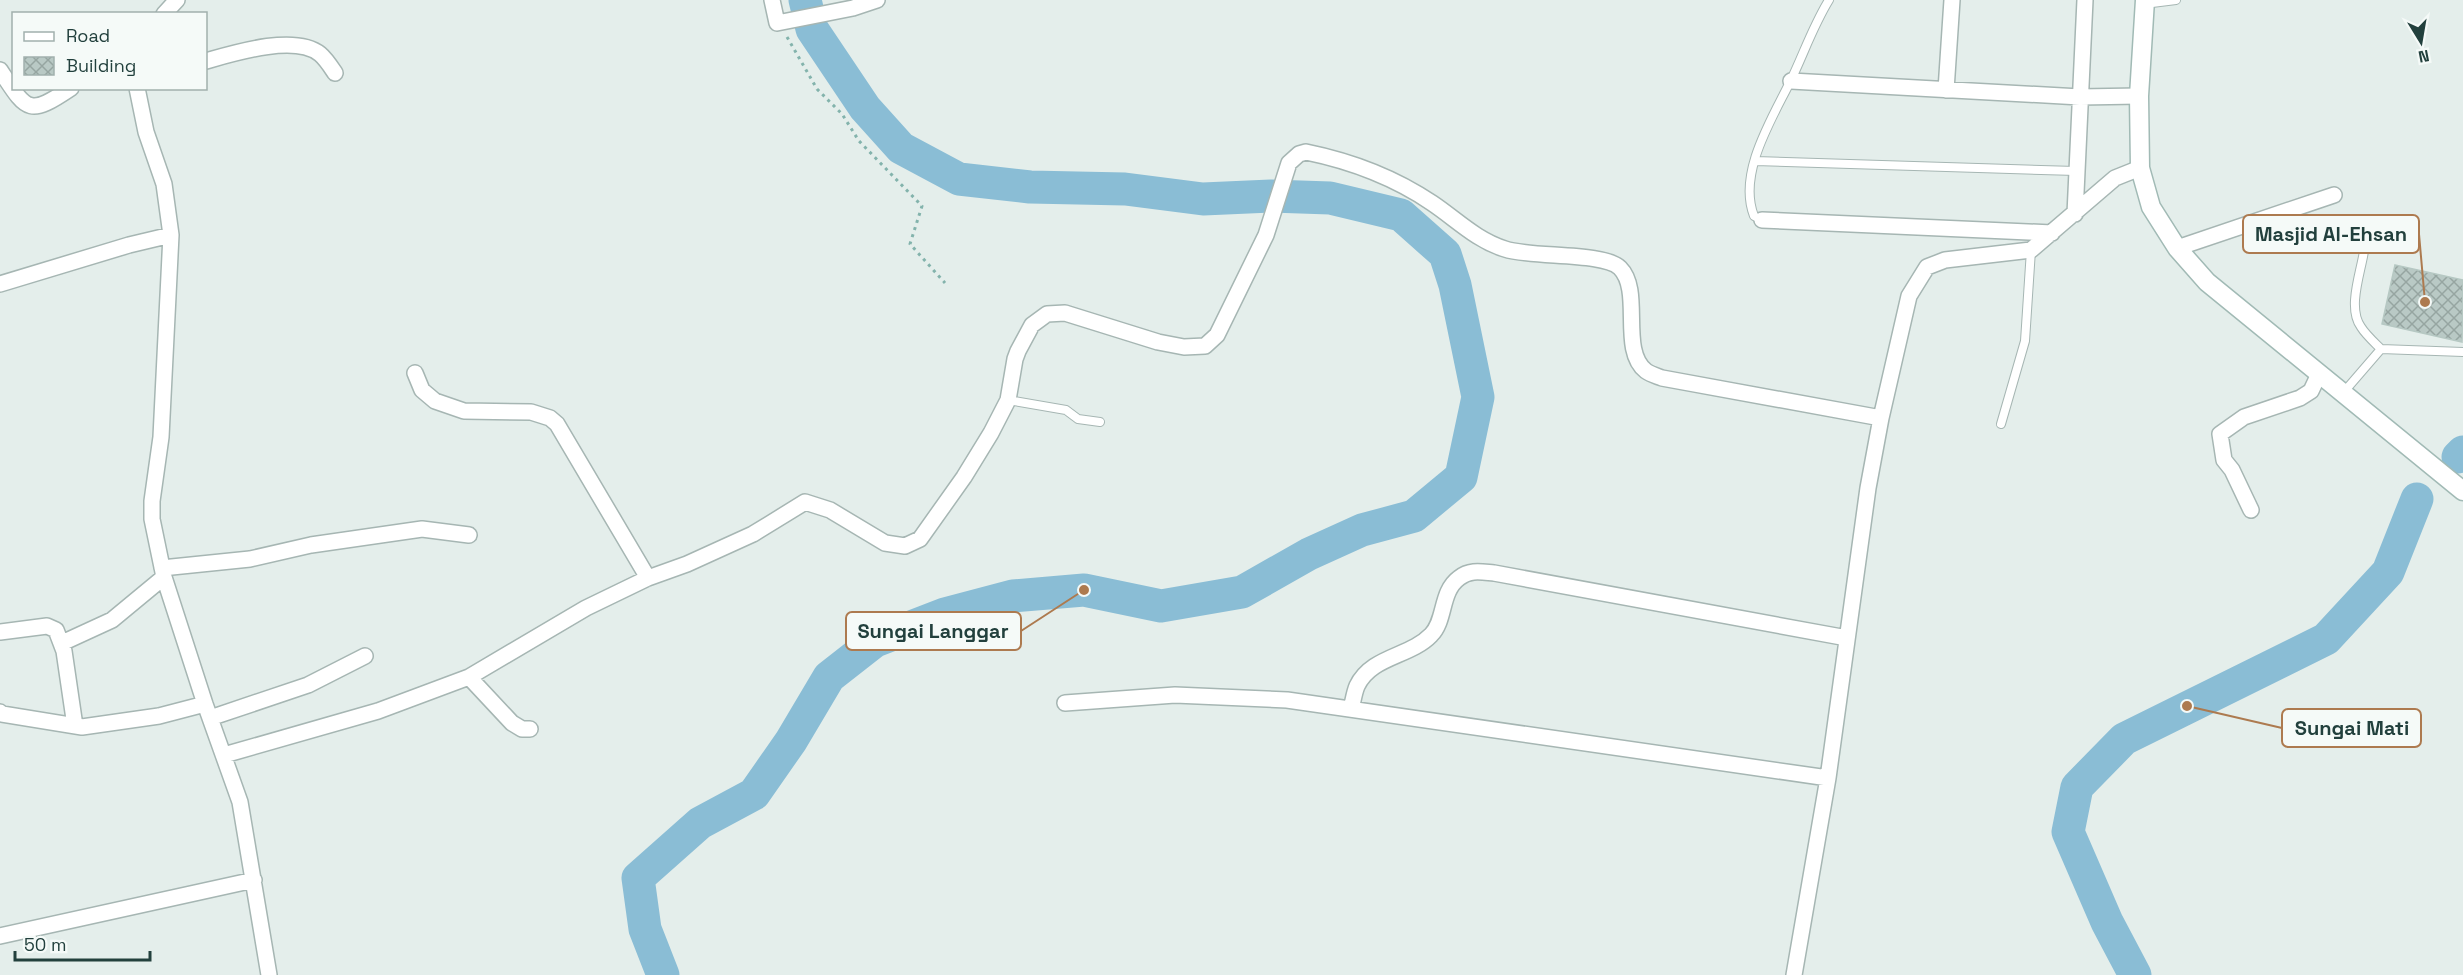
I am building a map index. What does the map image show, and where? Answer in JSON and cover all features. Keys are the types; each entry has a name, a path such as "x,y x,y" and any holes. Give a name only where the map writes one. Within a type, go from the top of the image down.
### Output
{"main road":[{"path":"2144,2 2139,96 2139,168 2151,207 2177,248 2207,282 2463,491"}],"street":[{"path":"166,12 177,0"},
{"path":"772,0 783,22 853,8 877,0"},
{"path":"1946,90 1952,0"},
{"path":"2075,214 2085,0"},
{"path":"207,61 274,45 320,54 335,73"},
{"path":"0,70 12,87"},
{"path":"1791,81 2080,98 2139,96"},
{"path":"14,90 30,106 40,107 68,90"},
{"path":"137,90 146,132 164,184 171,235 161,437 152,511 163,573 207,711 240,802 270,975"},
{"path":"224,755 378,711 469,677 586,608 648,578 687,564 753,534 805,502 830,510 885,543 905,546 920,539 964,477 1008,400 1015,359 1032,325 1047,314 1065,313 1158,342 1198,348 1210,342 1217,335 1266,235 1289,163 1299,154 1306,152 1319,154 1392,179 1432,203 1483,240 1505,249 1533,256 1601,258 1619,266 1625,275 1629,289 1635,354 1640,366 1647,373 1662,378 1881,418"},
{"path":"1794,975 1828,778 1881,418 1909,296 1927,267 1945,260 2031,250 2115,178 2139,168"},
{"path":"2177,248 2334,195"},
{"path":"1762,220 2052,233"},
{"path":"0,284 129,245 171,235"},
{"path":"415,373 422,390 435,401 445,405 477,413 531,412 550,418 557,424 648,578"},
{"path":"2251,510 2232,470 2224,460 2220,434 2244,417 2300,398 2311,391 2319,374"},
{"path":"62,643 112,620 163,573 250,559 311,545 422,529 469,535"},
{"path":"1351,709 1357,686 1373,667 1420,645 1434,632 1450,585 1472,571 1494,573 1847,638"},
{"path":"0,632 47,626 56,630 62,643 75,726"},
{"path":"0,712 75,726 207,711 308,686 364,656"},
{"path":"469,677 512,723 522,729 530,729"},
{"path":"1065,703 1175,695 1287,700 1828,778"},
{"path":"0,936 254,880"}],"lane":[{"path":"1762,220 1754,216 1751,208 1752,175 1755,161 1767,124 1791,81 1816,21 1829,0"},
{"path":"2144,2 2176,0"},
{"path":"1755,161 2076,171"},
{"path":"2001,424 2025,341 2031,250"},
{"path":"2364,251 2355,304 2356,315 2360,326 2381,349 2463,352"},
{"path":"2343,393 2381,349"},
{"path":"1008,400 1066,410 1078,419 1100,422"}],"path":[{"path":"783,22 817,89 842,114 859,141 922,206 910,244 945,283"}],"building":[{"path":"2395,265 2463,280 2462,342 2382,324"}],"waterway":[{"path":"663,975 645,929 638,878 700,823 754,794 791,741 829,677 875,641 945,614 1013,596 1084,590 1161,606 1242,592 1309,554 1362,530 1414,516 1461,477 1478,397 1455,285 1445,254 1401,215 1330,198 1271,196 1203,199 1125,189 1030,187 959,179 901,148 865,108 812,29 805,0"},
{"path":"2458,457 2463,452"},
{"path":"2135,975 2107,922 2068,832 2077,787 2124,739 2326,639 2388,572 2417,499"}],"place":[{"name":"Masjid Al-Ehsan","path":"2425,302"},
{"name":"Sungai Langgar","path":"1084,590"},
{"name":"Sungai Mati","path":"2187,706"}]}
